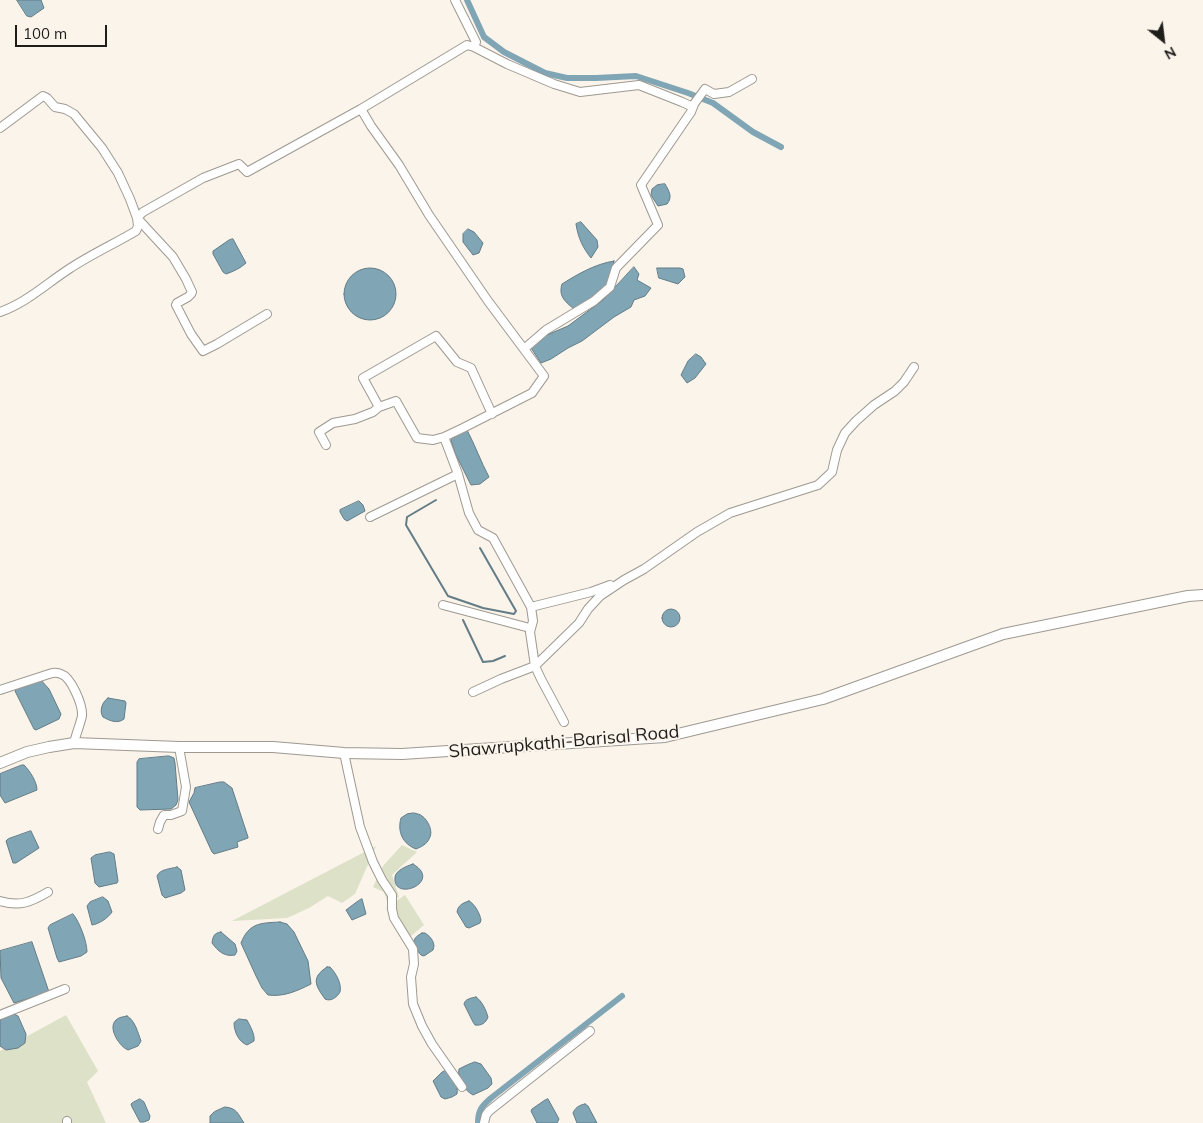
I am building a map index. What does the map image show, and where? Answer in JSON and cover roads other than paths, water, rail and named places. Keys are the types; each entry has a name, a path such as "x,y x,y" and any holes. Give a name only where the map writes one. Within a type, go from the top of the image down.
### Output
{"main road":[{"name":"Shawrupkathi-Barisal Road","path":"0,763 27,752 74,743 272,746 344,753 402,754 665,738 823,699 1003,634 1188,596 1203,595"}],"street":[{"path":"455,0 476,42 474,47"},
{"path":"137,218 141,213 203,178 239,164 247,172 361,109 467,46 474,47 507,64 554,84 580,92 639,85 694,106"},
{"path":"524,349 546,330 610,288 616,268 658,225 641,185 705,89 714,94 729,92 752,79"},
{"path":"0,128 43,96 56,107 74,114 102,148 118,173 130,199 138,226 136,231 70,268 25,300 0,312"},
{"path":"326,445 319,432 333,424 355,419 373,412 378,406 396,401 417,438 433,440 444,437 532,393 544,376 488,301 428,215 399,165 361,109"},
{"path":"137,218 173,257 186,278 192,294 176,303 176,305 191,334 203,351 267,314"},
{"path":"378,406 363,378 436,336 457,362 471,368 492,414"},
{"path":"473,692 535,666 578,623 600,596 730,512 818,486 832,472 837,450 845,433 874,405 895,391 914,368"},
{"path":"444,437 458,474 469,513 478,530 493,538 532,607 533,621 530,632 535,666 564,722"},
{"path":"370,517 458,474"},
{"path":"532,607 591,592 624,580"},
{"path":"443,605 526,627"},
{"path":"0,690 48,674 62,674 68,679 80,702 82,715 74,743"},
{"path":"158,829 164,815 171,815 182,811 186,787 179,746"},
{"path":"344,753 360,827 373,862 392,895 394,918 413,948 414,964 411,977 413,1004 432,1044 462,1087"},
{"path":"0,902 26,903 48,892"},
{"path":"0,1015 65,988"},
{"path":"484,1123 489,1110 590,1030"}],"water":[{"path":"17,0 41,0 44,8 31,17 27,16"},
{"path":"665,184 670,199 667,204 658,206 651,195 652,189 657,185"},
{"path":"581,222 597,240 598,247 591,258 583,247 578,234 576,224"},
{"path":"468,229 474,232 483,243 479,253 473,255 463,242 463,234"},
{"path":"233,239 246,263 226,274 223,272 213,251"},
{"path":"614,261 608,282 599,294 575,310 564,299 561,292 562,284 593,267"},
{"path":"634,267 639,274 637,280 651,288 645,296 634,300 631,307 582,341 541,363 531,348 547,335 568,326 603,300"},
{"path":"370,268 380,270 388,276 394,284 396,294 394,304 388,312 380,318 370,320 360,318 352,312 346,304 344,294 346,284 352,276 360,270"},
{"path":"657,268 680,268 683,269 685,277 678,284 659,278"},
{"path":"696,354 706,364 695,378 687,383 681,375 688,361"},
{"path":"467,430 489,477 480,484 471,485 455,453 451,440"},
{"path":"359,501 365,511 347,521 344,519 340,510"},
{"path":"671,609 679,614 680,618 675,626 671,627 663,622 662,618 667,610"},
{"path":"36,679 40,679 49,689 61,714 59,719 36,730 15,691"},
{"path":"108,698 125,701 124,719 114,721 103,717 102,707"},
{"path":"169,756 174,758 175,763 178,800 176,805 171,809 140,810 137,807 137,762 139,759"},
{"path":"22,765 26,767 33,777 37,790 5,803 0,795 0,774"},
{"path":"224,782 232,788 248,838 237,842 238,847 214,854 189,802 195,788"},
{"path":"407,814 421,815 426,820 430,826 431,833 427,842 416,849 404,841 400,828 401,818"},
{"path":"31,831 39,848 13,863 6,841"},
{"path":"110,852 114,854 118,881 117,883 99,887 95,883 91,858 95,855"},
{"path":"413,864 421,871 423,877 420,883 408,889 396,885 395,877 397,872"},
{"path":"177,867 181,870 185,890 165,898 162,895 157,876 163,871"},
{"path":"103,897 108,901 112,912 103,920 92,925 87,906 90,902"},
{"path":"362,899 366,914 352,920 346,910"},
{"path":"469,901 477,909 481,920 480,923 469,928 466,927 457,912 460,906"},
{"path":"73,914 82,931 87,952 81,956 59,962 48,928 50,925"},
{"path":"280,922 287,924 294,932 308,961 311,984 285,994 268,995 262,988 241,943 248,931 256,925"},
{"path":"221,932 235,944 237,951 235,955 222,953 212,943 214,935"},
{"path":"422,933 429,936 434,945 433,950 424,956 414,946 415,938"},
{"path":"32,942 49,992 14,1003 1,978 0,951"},
{"path":"327,967 330,967 336,975 340,989 340,992 334,999 329,1000 325,999 316,982 318,975"},
{"path":"476,997 484,1006 488,1017 485,1022 475,1025 464,1004 470,998"},
{"path":"14,1014 18,1016 26,1034 25,1043 18,1048 6,1050 0,1046 0,1020"},
{"path":"127,1016 134,1024 141,1041 138,1046 128,1050 118,1041 113,1028 117,1019"},
{"path":"239,1019 247,1020 253,1033 254,1041 247,1045 239,1039 235,1030 234,1023"},
{"path":"475,1062 481,1064 491,1078 492,1084 473,1095 462,1084 459,1077 459,1069"},
{"path":"445,1071 454,1081 457,1087 457,1094 445,1099 441,1097 433,1081"},
{"path":"140,1099 144,1102 150,1116 149,1120 144,1122 140,1122 131,1104"},
{"path":"548,1099 559,1119 557,1123 537,1123 531,1111"},
{"path":"585,1104 597,1123 577,1123 573,1113 578,1107"},
{"path":"225,1107 235,1110 244,1123 210,1123 210,1116"}],"waterway":[{"path":"467,0 484,37 504,52 545,73 567,78 636,76 713,103 753,132 781,147"},
{"path":"436,500 407,517 406,525 448,596 483,608 514,614 516,611 480,548"},
{"path":"463,620 483,662 493,661 505,656"},
{"path":"478,1123 481,1109 485,1103 622,996"}]}
